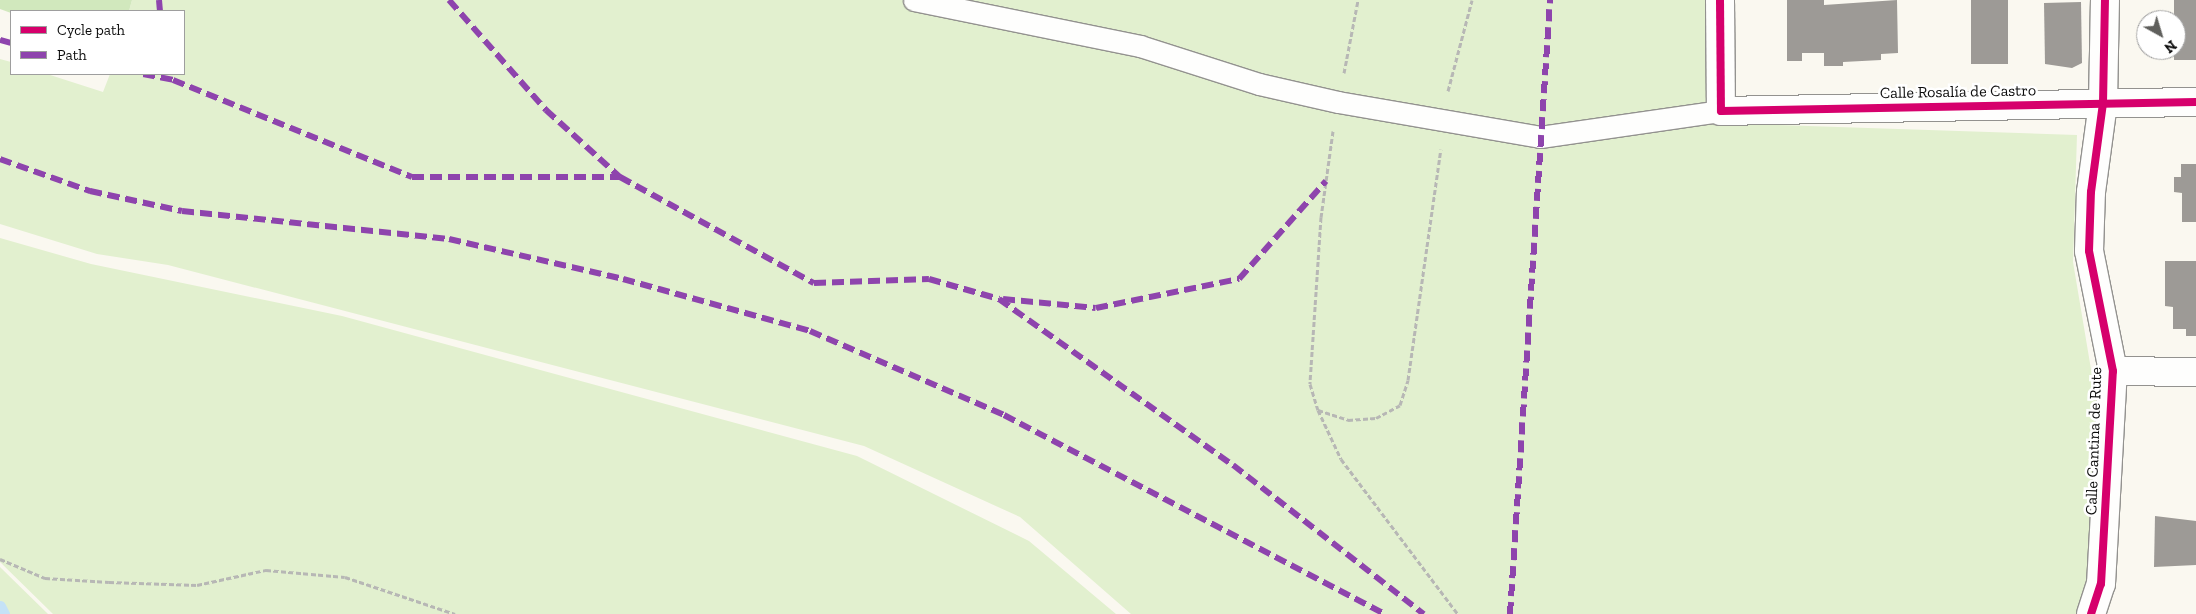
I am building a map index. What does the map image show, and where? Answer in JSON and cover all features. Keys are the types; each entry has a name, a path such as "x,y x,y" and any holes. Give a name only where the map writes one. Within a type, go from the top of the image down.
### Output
{"street":[{"path":"1720,0 1721,111"},
{"name":"Calle Cantina de Rute","path":"2091,614 2101,584 2113,372 2089,250 2091,192 2103,103 2105,0"},
{"name":"Calle Rosalía de Castro","path":"1721,111 2196,102"},
{"path":"2113,372 2196,372"}],"lane":[{"path":"914,0 1140,46 1259,84 1338,102 1442,123 1540,137 1721,111"}],"path":[{"path":"1358,0 1338,102 1320,217 1310,384 1318,410 1341,459 1458,614"},
{"path":"1318,410 1348,420 1376,418 1400,405 1408,380 1416,309 1441,157 1442,123 1472,0"},
{"path":"0,559 45,578 109,582 197,585 266,570 344,577 455,614"}],"green space":[{"path":"0,0 132,0 129,10 10,10 10,13 0,9"},
{"path":"132,0 1724,0 1719,123 2077,135 2073,262 2097,405 2088,589 2079,614 1131,614 1020,517 864,446 168,265 97,254 0,224 0,59 10,62 10,75 50,75 103,92 110,75 185,75 185,10 129,10"},
{"path":"0,238 91,264 342,316 857,456 1029,541 1116,614 53,614 0,562"},
{"path":"0,567 48,614 0,614"}],"building":[{"path":"1787,0 1824,0 1824,5 1897,0 1898,53 1881,54 1881,60 1843,62 1843,66 1824,66 1824,53 1802,53 1802,61 1787,61"},
{"path":"1971,0 2008,0 2008,64 1971,64"},
{"path":"2174,0 2196,0 2196,60 2186,60 2186,10 2174,10"},
{"path":"2081,2 2082,63 2072,68 2045,64 2044,3"},
{"path":"2181,164 2196,164 2196,222 2182,222 2182,193 2174,192 2174,177 2181,177"},
{"path":"2165,261 2196,261 2196,336 2186,336 2186,329 2173,329 2173,307 2165,306"},
{"path":"2155,516 2196,521 2196,565 2154,567"}],"waterway":[{"path":"0,606 4,614"}],"marked path":[{"path":"159,0 160,10"},
{"path":"449,0 546,110 620,177"},
{"path":"1510,614 1550,0"},
{"path":"0,40 10,43"},
{"path":"148,75 173,80 412,177 620,177 814,283 929,279 999,299 1233,465 1424,614"},
{"path":"0,159 90,191 182,211 449,239 623,279 810,331 1004,415 1385,614"},
{"path":"1003,299 1096,308 1239,279 1326,181"}],"cycle path":[{"path":"1720,0 1721,111 2196,102"},
{"path":"2091,614 2101,584 2113,371 2089,251 2091,192 2103,103 2105,0"}]}
